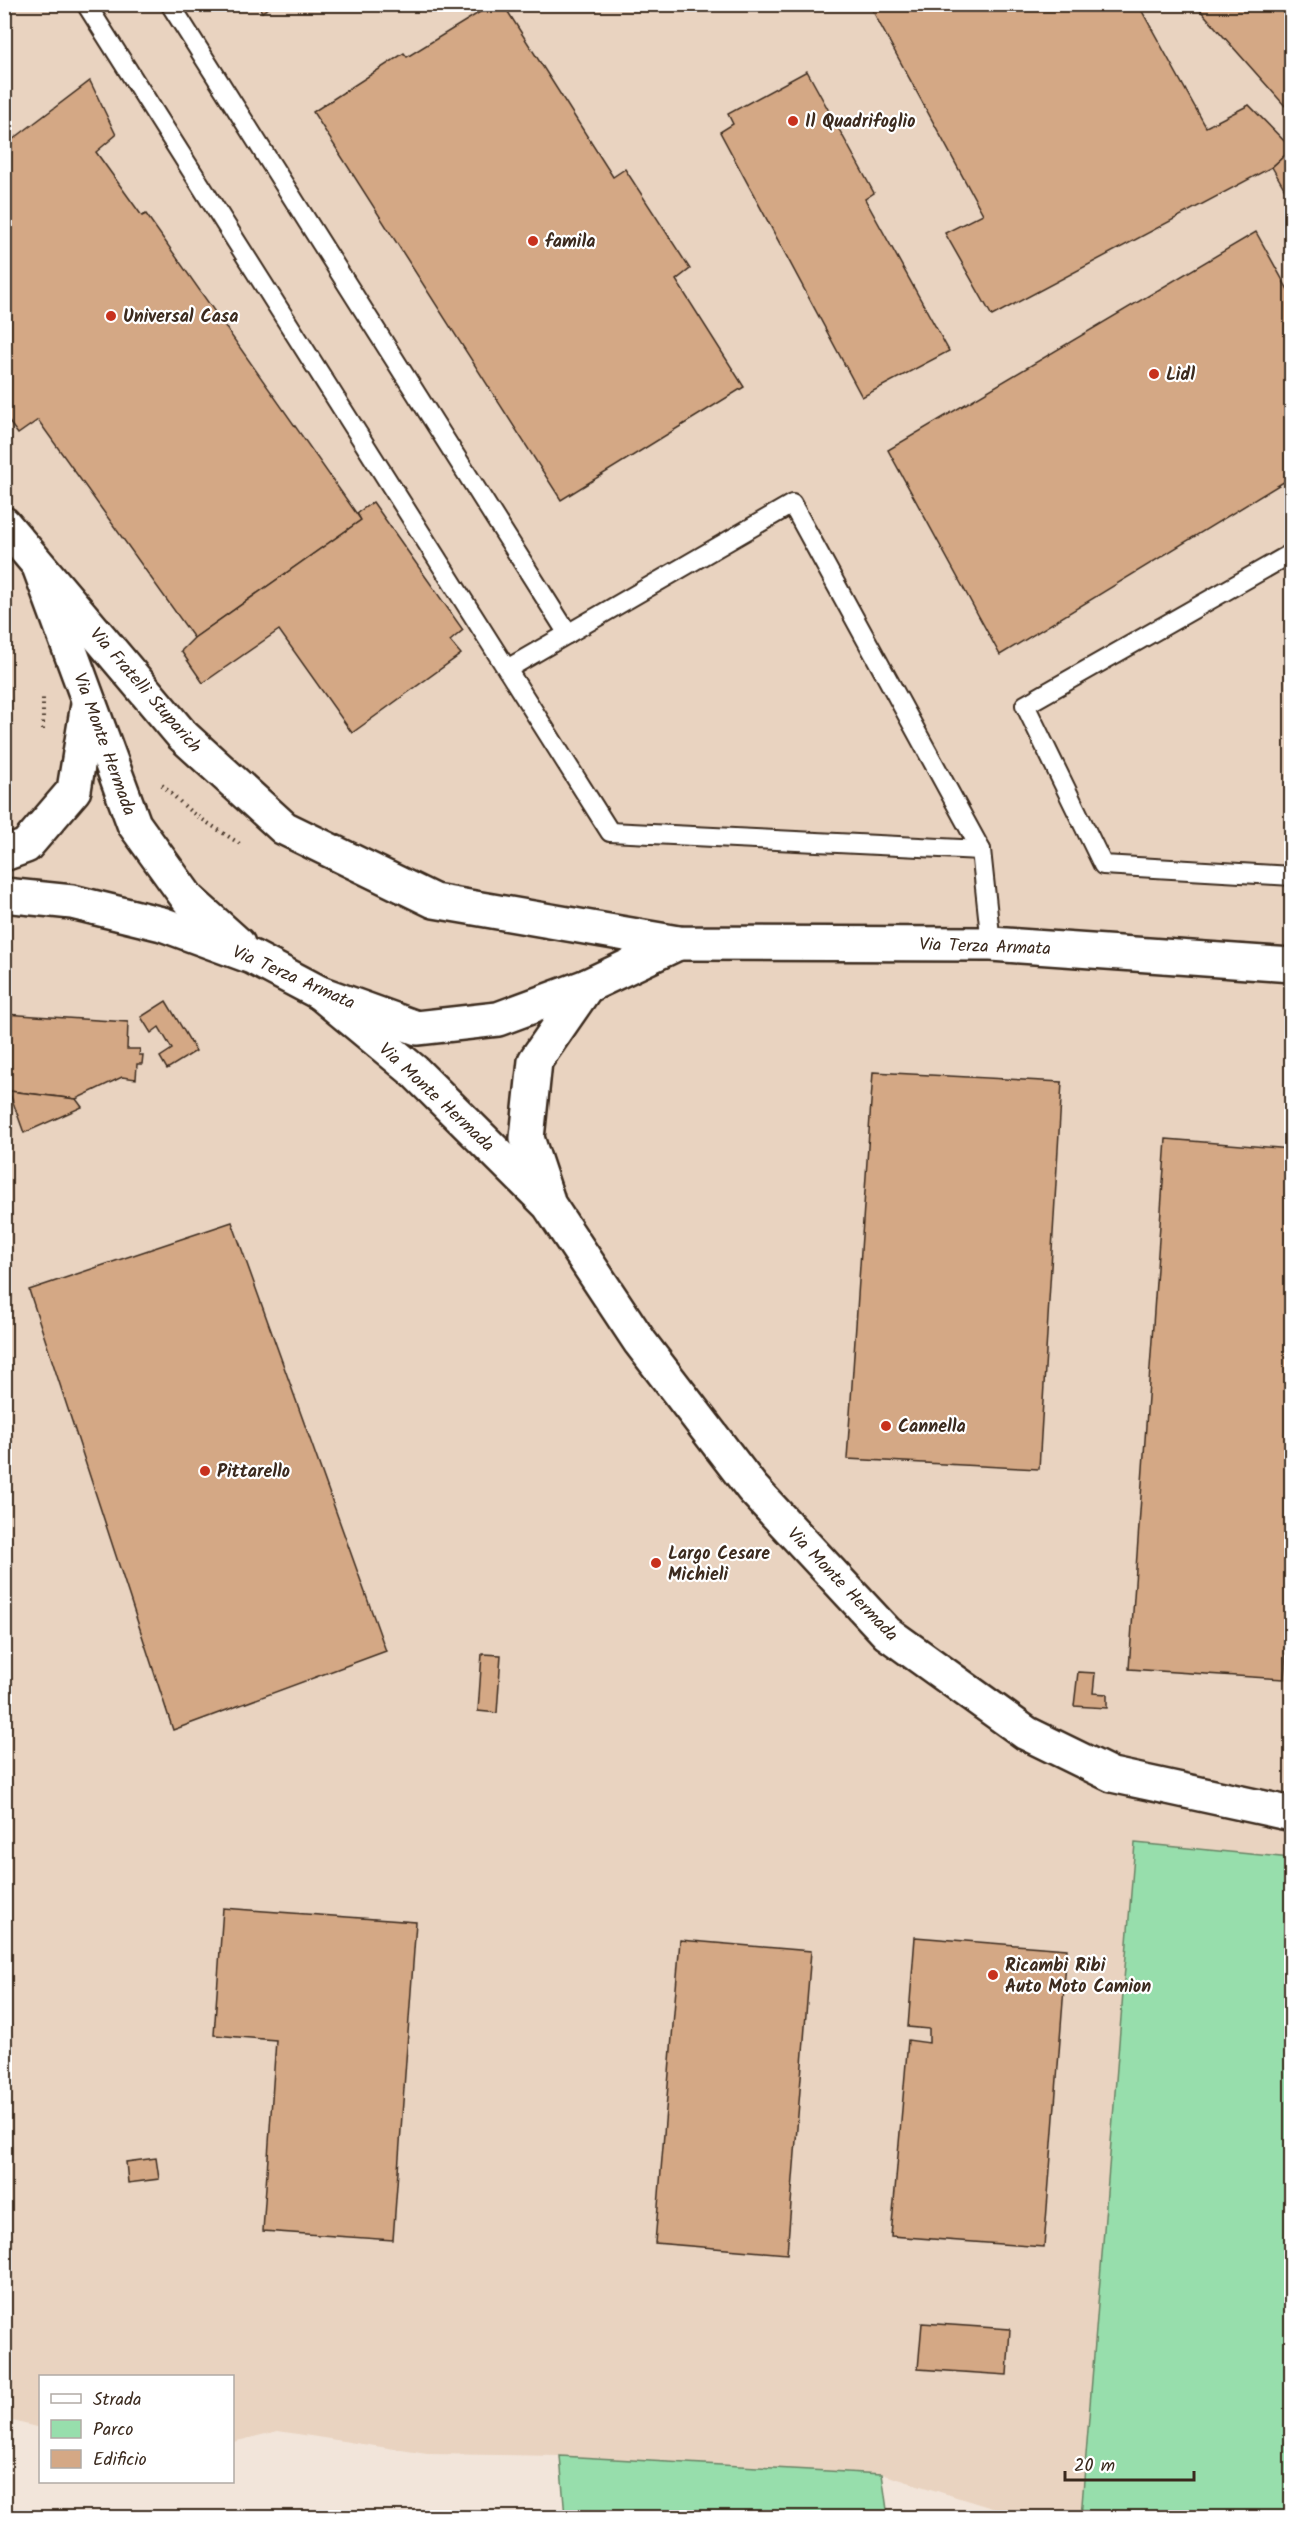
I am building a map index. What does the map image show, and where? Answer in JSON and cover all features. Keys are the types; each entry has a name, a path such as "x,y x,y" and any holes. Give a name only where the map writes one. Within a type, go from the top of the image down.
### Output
{"street":[{"name":"Via Fratelli Stuparich","path":"4,524 182,735 284,828 434,901"},
{"name":"Via Monte Hermada","path":"38,565 134,824 188,899 252,957"},
{"path":"4,854 26,846 74,790 89,699"},
{"name":"Via Terza Armata","path":"4,895 72,902 162,924 252,957 320,993 417,1028 498,1019 587,986 678,943"},
{"name":"Via Terza Armata","path":"434,901 678,943 991,944 1292,964"},
{"name":"Via Monte Hermada","path":"549,1205 528,1138 535,1061 587,986"},
{"name":"Via Monte Hermada","path":"320,993 414,1071 549,1205 640,1342 745,1479 886,1633 1026,1733 1112,1775 1292,1814"}],"lane":[{"path":"86,4 610,832 981,850"},
{"path":"170,4 568,634"},
{"path":"507,669 792,504 981,850 991,944"},
{"path":"1292,553 1025,705 1103,865 1292,876"}],"shaded area":[{"path":"4,5 1291,5 1291,1858 1135,1843 1081,2517 1021,2517 882,2474 560,2456 427,2454 278,2431 234,2442 234,2375 39,2375 39,2428 5,2419"}],"green space":[{"path":"1135,1843 1291,1858 1291,2517 1081,2517"},
{"path":"560,2456 882,2474 888,2517 565,2517"}],"building":[{"path":"257,4 274,4 274,5 262,12"},
{"name":"famila","path":"493,4 503,4 613,177 625,169 690,269 676,280 744,387 561,500 313,112 404,53 407,57"},
{"path":"869,4 1138,4 1206,127 1249,105 1292,149 1272,167 992,316 945,233 983,214"},
{"path":"1207,4 1292,4 1292,100 1285,106 1200,10"},
{"path":"807,71 874,193 865,199 949,351 862,397 720,132 733,124 728,114"},
{"name":"Universal Casa","path":"90,81 116,135 96,152 142,216 146,214 361,520 194,638 38,420 18,434 4,415 4,146"},
{"path":"1292,149 1292,202 1272,167"},
{"name":"Lidl","path":"1256,232 1292,297 1292,477 1000,655 888,450"},
{"path":"373,502 463,630 450,641 461,654 352,733 279,630 203,683 181,651 194,638 361,520 357,513"},
{"path":"166,1001 196,1051 167,1069 160,1057 172,1049 159,1027 151,1033 141,1017"},
{"path":"4,1014 128,1022 127,1049 140,1049 139,1055 143,1055 142,1064 137,1064 136,1079 122,1077 76,1099 9,1091 4,1079"},
{"path":"873,1072 1062,1082 1039,1469 847,1459"},
{"path":"9,1091 76,1099 82,1107 24,1133"},
{"path":"1166,1139 1292,1149 1292,1558 1284,1679 1129,1669"},
{"name":"Pittarello","path":"232,1222 386,1651 173,1730 29,1290"},
{"path":"482,1654 501,1655 497,1713 478,1711"},
{"path":"1078,1672 1095,1673 1093,1693 1107,1694 1107,1708 1074,1706"},
{"path":"223,1908 416,1922 393,2240 263,2231 276,2040 214,2035"},
{"path":"915,1937 1067,1949 1044,2247 891,2236 908,2040 929,2043 929,2029 908,2027"},
{"path":"680,1940 811,1951 787,2254 655,2243"},
{"path":"156,2158 159,2179 128,2183 126,2162"},
{"path":"922,2323 1010,2329 1007,2375 918,2369"}],"place":[{"name":"Il Quadrifoglio","path":"793,121"},
{"name":"famila","path":"533,241"},
{"name":"Universal Casa","path":"111,316"},
{"name":"Lidl","path":"1154,374"},
{"name":"Cannella","path":"886,1426"},
{"name":"Pittarello","path":"205,1471"},
{"name":"Largo Cesare Michieli","path":"656,1563"},
{"name":"Ricambi Ribi Auto Moto Camion","path":"993,1975"}]}
